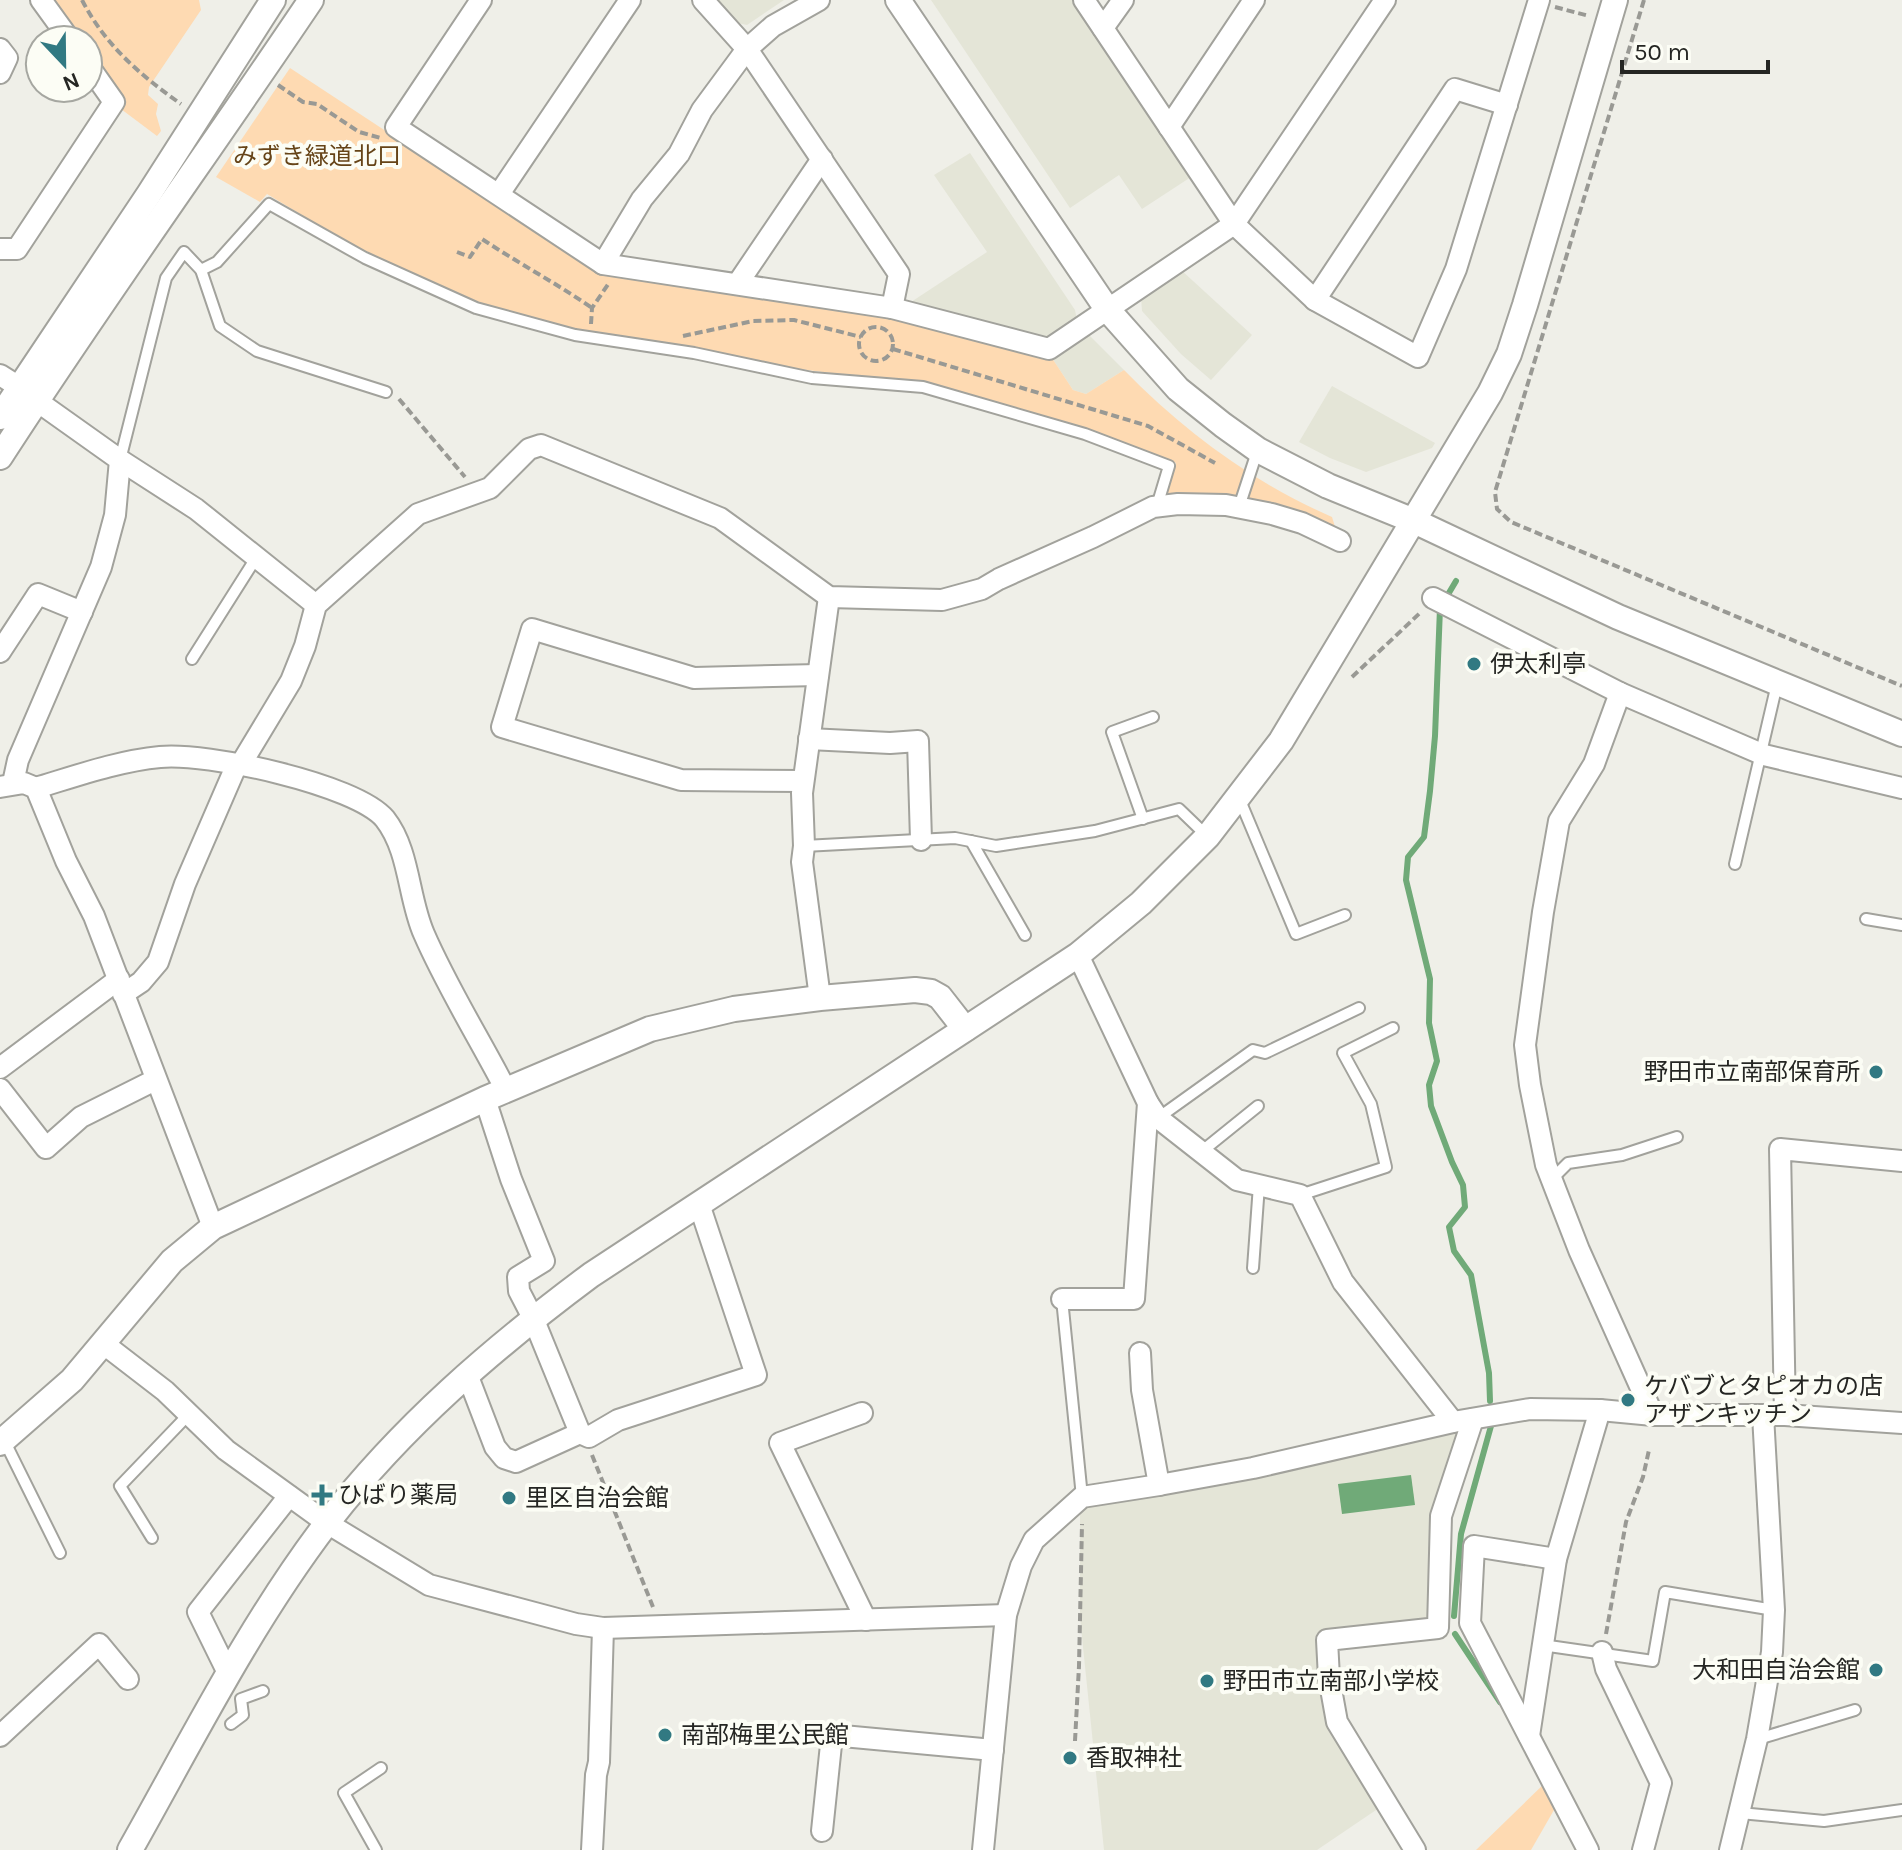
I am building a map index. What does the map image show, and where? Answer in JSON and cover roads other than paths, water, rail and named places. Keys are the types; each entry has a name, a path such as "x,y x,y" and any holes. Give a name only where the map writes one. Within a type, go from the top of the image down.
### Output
{"street":[{"path":"41,0 58,24"},
{"path":"0,417 149,194 273,0"},
{"path":"0,457 19,388 137,250 223,132 311,0"},
{"path":"481,0 396,127 612,265 892,308 1049,349 1234,224 1385,0"},
{"path":"499,194 630,0"},
{"path":"703,0 747,49 899,274 892,308"},
{"path":"612,265 642,199 679,154 702,110 747,49 773,26 819,0"},
{"path":"898,0 1107,309 1178,389 1258,450 1328,486 1414,521 1618,617 1902,734"},
{"path":"1084,0 1234,224 1315,300 1418,357 1456,269 1539,1"},
{"path":"1103,28 1123,0"},
{"path":"1169,127 1254,0"},
{"path":"130,1850 235,1688 273,1601 327,1523 426,1410 533,1318 591,1275 1078,955 1141,903 1208,836 1239,798 1309,697 1490,393 1509,354 1615,0"},
{"path":"0,49 7,58 0,73"},
{"path":"0,249 17,249 114,102 104,88"},
{"path":"1315,300 1455,89 1507,105"},
{"path":"738,283 822,159"},
{"path":"19,388 120,460 196,509 316,605"},
{"path":"0,1068 121,986 141,982 158,962 185,884 239,764 291,681 316,605 418,514 490,488 529,449 541,445 720,518 829,597 942,600 982,589 1157,506 1194,504 1239,507 1302,523 1340,541"},
{"path":"6,785 101,567 115,515 120,460"},
{"path":"0,652 38,594 82,612"},
{"path":"820,998 802,862 803,781 829,597"},
{"path":"1433,598 1620,693 1759,753 1902,788"},
{"path":"803,781 681,780 502,727 532,629 694,678 818,675"},
{"path":"1620,693 1594,764 1559,821 1525,1045 1530,1085 1551,1180 1653,1415"},
{"path":"809,739 890,743 918,741 921,840"},
{"path":"6,785 24,783 36,788 103,769 160,757 183,757 239,764 336,791 366,804 385,819 402,855 423,933 496,1094 511,1179 544,1261 518,1277 519,1291 584,1435"},
{"path":"36,788 66,861 94,916 213,1227"},
{"path":"1078,955 1153,1110 1237,1180 1300,1195 1343,1282 1463,1420"},
{"path":"1,1440 72,1380 172,1261 213,1227 496,1094 650,1029 734,1009 915,990 931,992 949,1006 965,1029"},
{"path":"0,1089 46,1148 81,1117 155,1080"},
{"path":"1062,1299 1134,1299 1153,1110"},
{"path":"1785,1415 1780,1149 1902,1161"},
{"path":"467,1374 495,1447 504,1458 516,1462 618,1420 756,1375 699,1204"},
{"path":"104,1344 190,1413 226,1450 327,1523 429,1585 576,1624 603,1628 1006,1615"},
{"path":"1140,1353 1142,1390 1159,1485"},
{"path":"983,1850 1006,1615 1021,1566 1034,1540 1082,1497 1253,1468 1463,1420 1530,1409 1600,1410 1653,1415 1785,1415 1902,1423"},
{"path":"1529,1736 1556,1559 1600,1410"},
{"path":"862,1413 780,1443 866,1620"},
{"path":"1730,1850 1757,1739 1772,1652 1774,1610 1763,1415"},
{"path":"1438,1628 1441,1516 1463,1420"},
{"path":"235,1688 198,1612 289,1496"},
{"path":"1556,1559 1474,1546 1470,1623 1588,1850"},
{"path":"1415,1850 1337,1722 1329,1678 1327,1640 1470,1623"},
{"path":"592,1850 599,1762 603,1628"},
{"path":"0,1736 99,1644 128,1679"},
{"path":"1602,1652 1606,1669 1661,1783 1643,1850"},
{"path":"822,1831 832,1735 993,1750"}],"lane":[{"path":"201,270 217,262 269,204 365,258 490,312 575,335 694,353 812,378 923,387 1085,434 1169,466 1157,506"},
{"path":"120,460 166,278 184,252 201,270 220,326 257,351 386,392"},
{"path":"1239,507 1258,450"},
{"path":"192,659 256,558"},
{"path":"1735,864 1777,682"},
{"path":"1143,819 1112,732 1153,717"},
{"path":"1239,798 1296,934 1345,915"},
{"path":"804,846 955,838 996,846 1095,831 1179,809 1208,836"},
{"path":"971,841 1025,935"},
{"path":"1866,919 1902,925"},
{"path":"1153,1110 1253,1050 1265,1053 1359,1008"},
{"path":"1300,1195 1386,1167 1371,1104 1343,1053 1393,1028"},
{"path":"1201,1152 1258,1106"},
{"path":"1551,1180 1568,1163 1622,1155 1677,1137"},
{"path":"1253,1268 1259,1185"},
{"path":"1062,1299 1082,1497"},
{"path":"152,1538 120,1486 190,1413"},
{"path":"1,1440 60,1553"},
{"path":"1542,1645 1653,1661 1665,1592 1774,1610"},
{"path":"231,1724 243,1715 235,1688 263,1691"},
{"path":"1757,1739 1855,1710"},
{"path":"376,1850 344,1793 381,1768"},
{"path":"1740,1813 1824,1821 1902,1810"}],"waterway":[{"path":"1456,581 1440,608 1430,791 1424,837 1408,857 1406,880 1430,979 1429,1023 1437,1061 1429,1085 1431,1106 1463,1185 1465,1207 1449,1227 1454,1251 1471,1275 1489,1373 1490,1401"},
{"path":"1454,1616 1461,1534 1491,1426"},
{"path":"1455,1634 1500,1702"}],"place":[{"name":"伊太利亭","path":"1474,664"},
{"name":"野田市立南部保育所","path":"1876,1072"},
{"name":"ケバブとタピオカの店 アザンキッチン","path":"1628,1400"},
{"name":"ひばり薬局","path":"322,1495"},
{"name":"里区自治会館","path":"509,1498"},
{"name":"大和田自治会館","path":"1876,1670"},
{"name":"野田市立南部小学校","path":"1207,1681"},
{"name":"南部梅里公民館","path":"665,1735"},
{"name":"香取神社","path":"1070,1758"}],"park label":[{"name":"みずき緑道北口","path":"317,156"}]}
